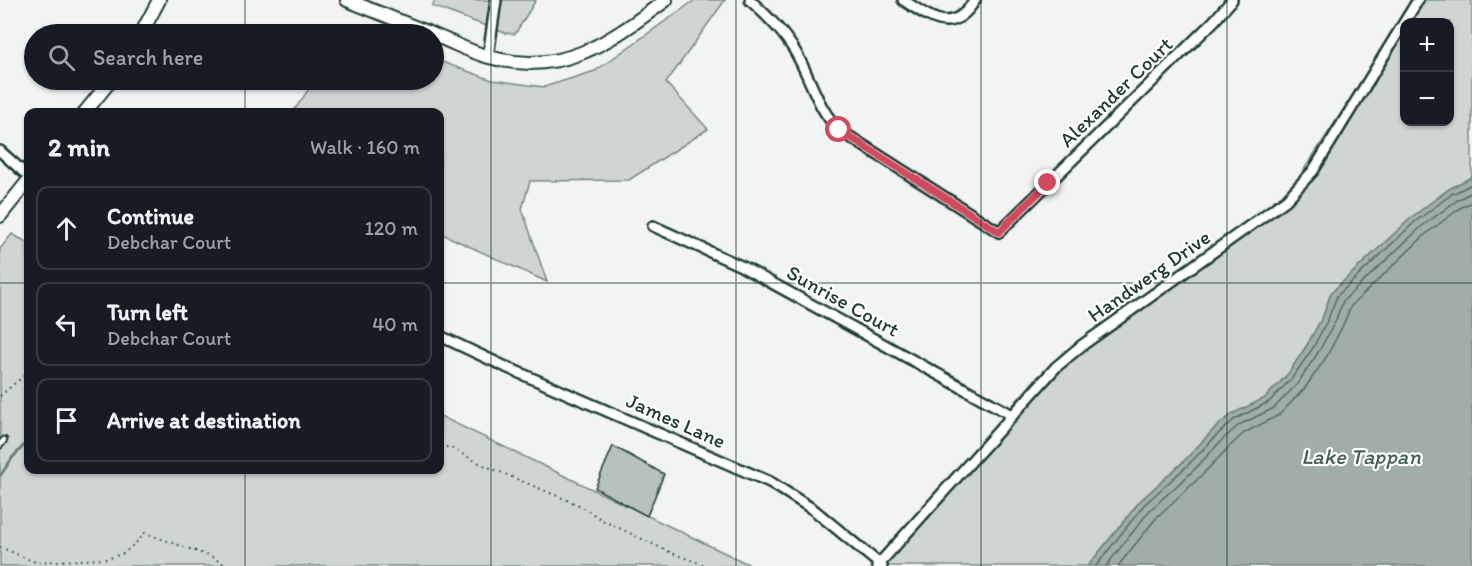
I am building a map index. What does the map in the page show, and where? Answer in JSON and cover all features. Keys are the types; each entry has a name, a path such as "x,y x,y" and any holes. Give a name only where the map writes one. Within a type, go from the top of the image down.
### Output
{"main road":[{"path":"146,24 159,0"},
{"path":"347,0 406,24"},
{"path":"444,39 488,57 528,63 546,62 577,55 609,41 666,0"},
{"path":"88,108 103,90"},
{"path":"0,216 24,188"}],"street":[{"path":"488,57 495,0"},
{"name":"Alexander Court","path":"750,0 775,25 791,46 821,107 839,130 999,232 1214,21 1232,0"},
{"path":"903,0 934,20 943,22 960,18 975,0"},
{"name":"Handwerg Drive","path":"879,565 1056,367 1081,346 1286,200 1301,186 1313,171 1418,0"},
{"path":"0,151 24,180"},
{"name":"Sunrise Court","path":"653,226 741,266 1012,415"},
{"name":"James Lane","path":"444,338 506,368 770,482 814,510 879,565"}],"lane":[{"path":"0,445 4,440"}],"path":[{"path":"0,396 24,375"},
{"path":"444,447 579,505 619,528 674,554 708,566"},
{"path":"0,547 35,562 107,559 124,553 145,532 212,557 227,566"}],"shaded area":[{"path":"435,0 536,0 515,34 505,33 432,6"},
{"path":"695,0 725,0 666,83 708,129 629,180 530,181 522,209 547,282 444,235 444,108 296,108 308,90 444,90 444,63 492,80 544,87 595,71"},
{"path":"1415,0 1472,0 1472,177 1449,189 1412,217 1331,293 1323,316 1307,345 1288,374 1265,398 1213,430 1184,461 1140,501 1088,566 877,566 1036,378 1292,188 1400,23 1400,126 1454,126 1454,18 1403,18"},
{"path":"12,234 24,241 24,474 444,474 444,418 752,566 0,566 0,249"}],"water":[{"name":"Lake Tappan","path":"1472,177 1472,566 1088,566 1140,501 1184,461 1213,430 1232,414 1265,398 1288,374 1323,316 1331,293 1412,217 1449,189"}],"building":[{"path":"613,446 664,474 647,516 595,488"}],"waterway":[{"path":"0,476 24,445"}],"route":[{"path":"839,130 999,232 1048,183"}]}
